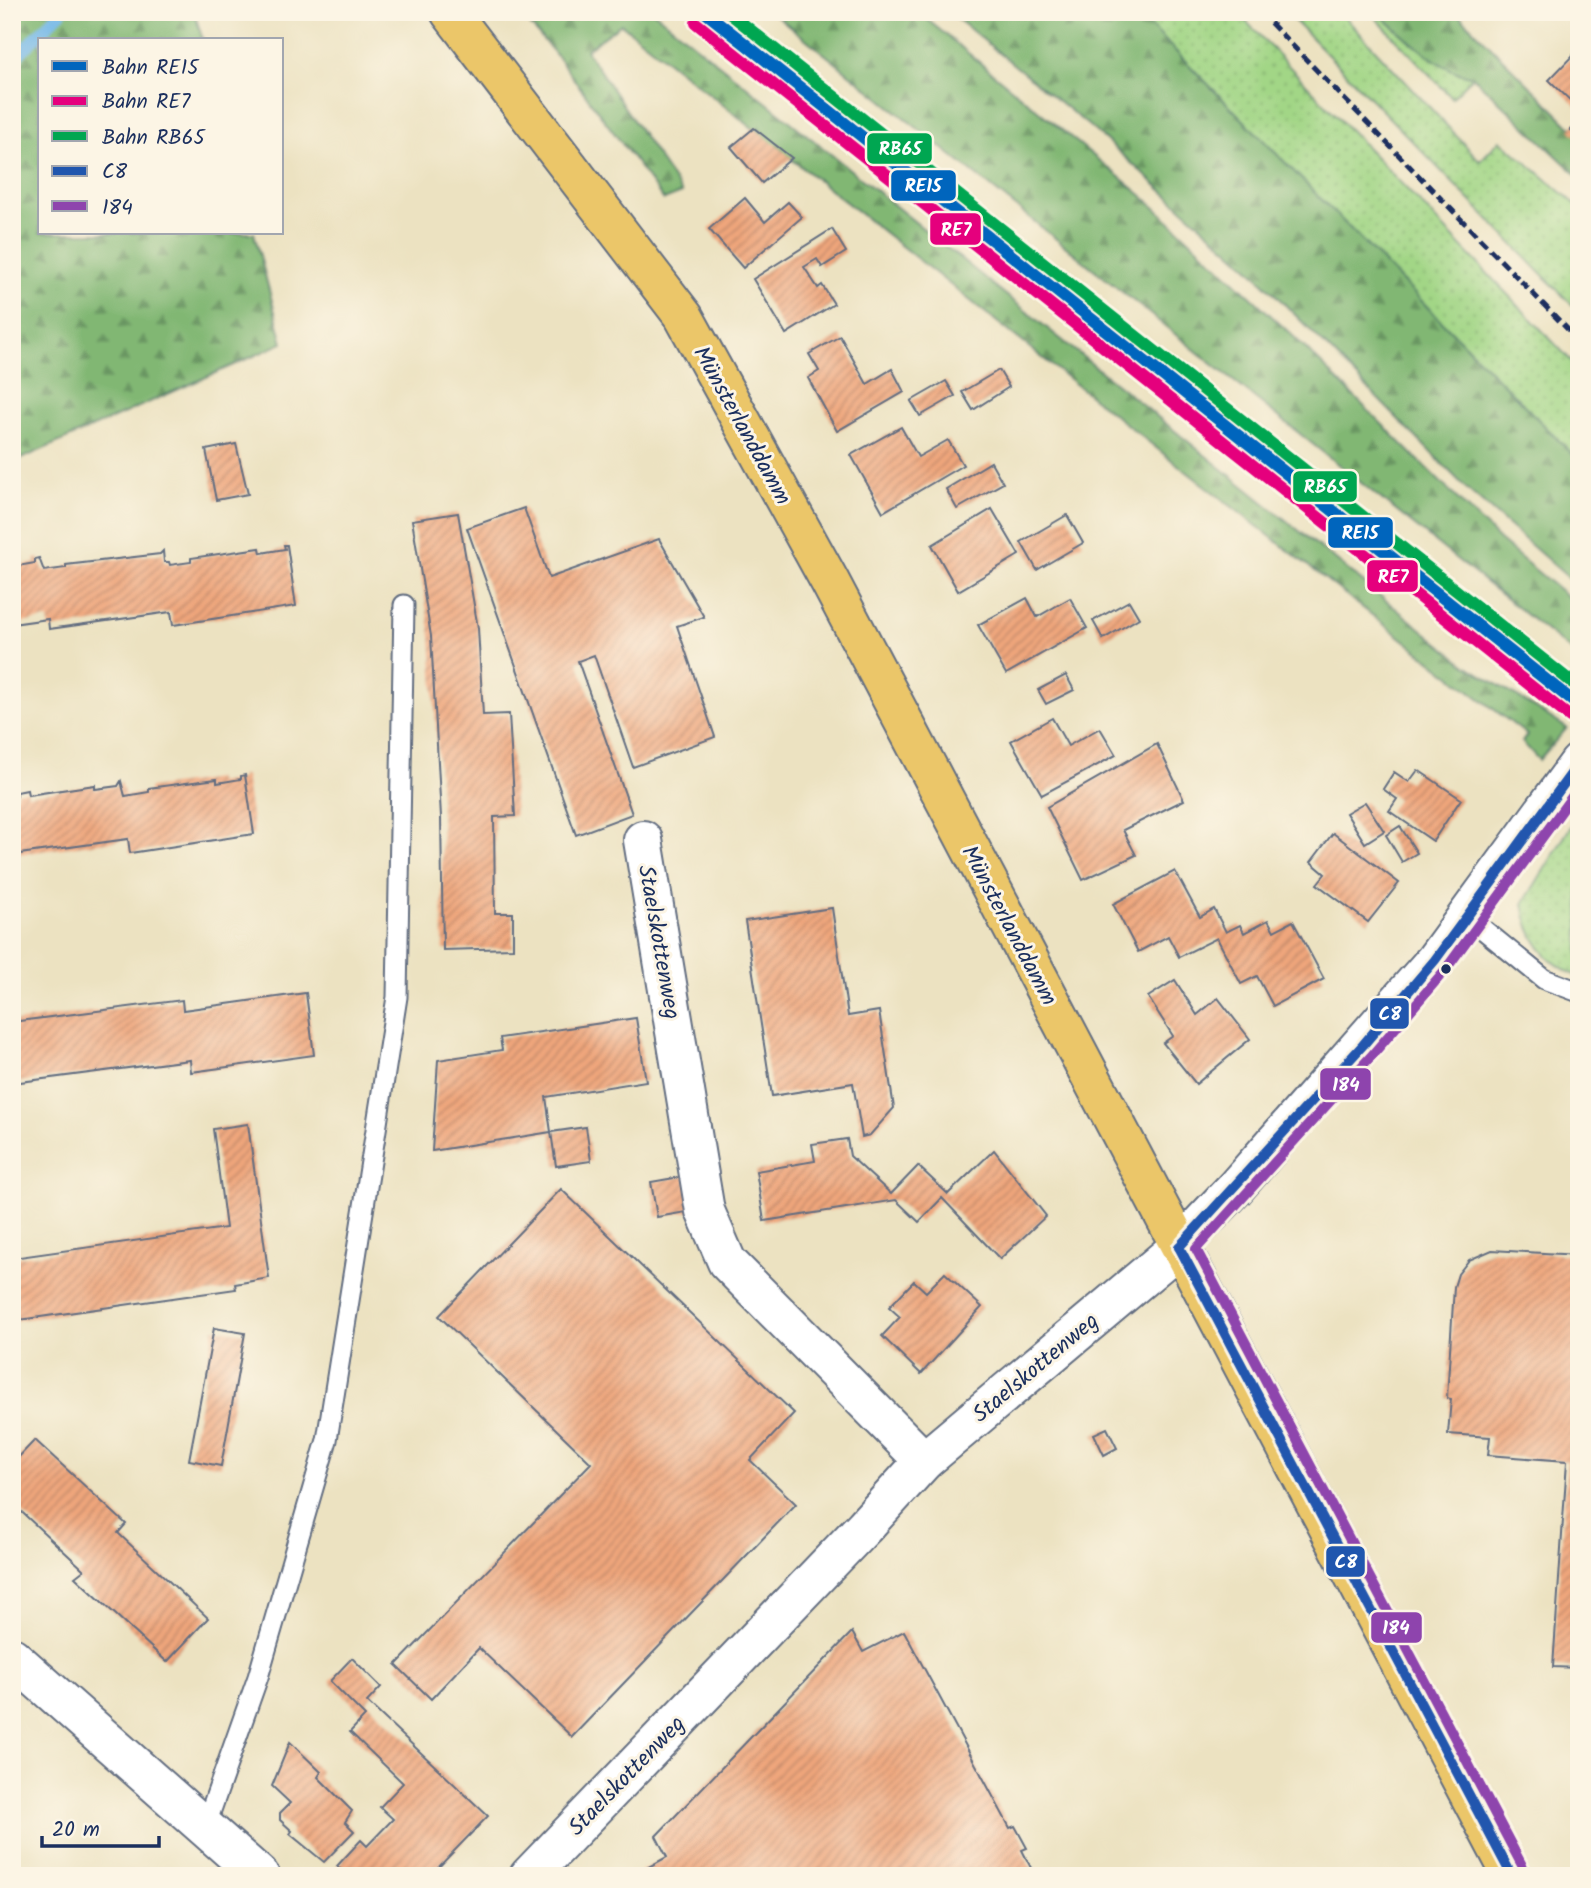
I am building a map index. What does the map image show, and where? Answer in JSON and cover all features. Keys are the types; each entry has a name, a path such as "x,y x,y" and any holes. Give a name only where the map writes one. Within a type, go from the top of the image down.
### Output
{"main road":[{"name":"Münsterlanddamm","path":"450,12 684,317 835,593 1512,1876"}],"street":[{"name":"Staelskottenweg","path":"529,1876 924,1461 1179,1247 1363,1045 1468,917 1579,763"},
{"name":"Staelskottenweg","path":"643,840 705,1211 727,1262 924,1461"},
{"path":"12,1657 26,1690 205,1827 260,1876"}],"lane":[{"path":"205,1827 258,1677 327,1440 397,997 404,605"},
{"path":"1468,917 1544,979 1574,991"}],"green space":[{"path":"12,12 194,12 202,38 38,38 38,234 254,234 283,343 12,463"},
{"path":"519,12 654,12 1466,665 1567,728 1539,760 1522,742 1527,735 1169,458 621,24 586,50 682,193 664,200 553,51"},
{"path":"772,12 918,12 1145,198 1294,337 1499,540 1579,606 1579,657"},
{"path":"949,12 1137,12 1579,461 1579,587 1467,489 1250,269 1099,134"},
{"path":"1137,12 1237,12 1579,369 1579,461"},
{"path":"1286,12 1340,12 1480,161 1500,140 1579,207 1579,312"},
{"path":"1370,12 1377,12 1434,59 1473,77 1452,98"},
{"path":"1377,12 1456,12 1579,135 1579,177 1473,77 1434,59"},
{"path":"1579,813 1579,977 1557,964 1540,948 1534,939 1523,904"}],"building":[{"path":"1574,54 1579,58 1579,109 1549,80"},
{"path":"1579,120 1579,138 1570,130"},
{"path":"754,128 792,158 762,183 731,147"},
{"path":"745,198 765,222 788,202 802,217 743,268 709,229"},
{"path":"832,229 846,252 822,267 817,259 804,267 818,288 822,285 834,304 786,334 753,279"},
{"path":"840,336 867,384 892,369 904,392 837,431 808,378 819,371 809,354"},
{"path":"999,370 1009,387 973,410 962,392"},
{"path":"946,381 955,396 920,416 911,401"},
{"path":"901,427 918,457 948,440 963,465 883,512 851,455"},
{"path":"236,444 248,494 216,500 206,450"},
{"path":"991,462 1003,483 957,509 946,489"},
{"path":"524,508 549,578 659,539 704,617 677,626 715,737 633,767 594,655 578,661 632,814 576,835 467,528"},
{"path":"992,509 1019,555 958,591 932,545"},
{"path":"458,513 478,628 483,715 509,714 515,816 494,817 495,913 513,913 513,948 443,950 441,817 431,636 412,520"},
{"path":"1067,515 1083,543 1037,570 1021,542"},
{"path":"284,545 287,545 296,606 173,625 171,612 49,629 48,619 12,624 12,567 35,563 35,559 39,558 44,571 66,568 66,565 160,554 163,551 164,562 169,562 170,565 191,562 191,558 260,548 261,553 285,549"},
{"path":"1027,598 1037,617 1070,598 1087,628 1006,674 978,625"},
{"path":"1129,601 1139,618 1103,639 1093,621"},
{"path":"1066,675 1074,690 1046,704 1038,690"},
{"path":"1052,718 1068,746 1100,728 1116,755 1042,795 1011,741"},
{"path":"1157,744 1184,800 1123,830 1136,855 1083,880 1047,807"},
{"path":"1418,770 1461,799 1433,841 1389,811 1397,799 1383,789 1394,772 1409,782"},
{"path":"245,775 254,834 130,853 128,839 12,855 12,797 17,796 17,792 27,790 28,795 95,785 95,789 118,786 121,781 125,796 149,792 149,788 217,779 217,783 241,779 241,776"},
{"path":"1365,802 1384,831 1365,843 1346,813"},
{"path":"1400,826 1417,853 1402,862 1386,835"},
{"path":"1333,833 1399,883 1368,922 1317,884 1325,874 1311,862"},
{"path":"1175,871 1200,917 1214,909 1226,932 1240,925 1244,933 1268,920 1274,931 1293,921 1324,979 1273,1006 1257,976 1241,984 1217,938 1179,957 1168,936 1138,952 1113,904"},
{"path":"832,908 848,1016 879,1011 894,1108 870,1135 862,1137 853,1083 772,1096 745,921"},
{"path":"1175,980 1197,1015 1218,998 1250,1039 1196,1084 1163,1043 1173,1036 1148,997"},
{"path":"306,993 314,1055 191,1072 190,1060 12,1083 12,1022 182,1000 183,1010"},
{"path":"636,1018 646,1081 546,1097 551,1132 432,1151 438,1060 502,1050 500,1038"},
{"path":"248,1124 269,1278 235,1284 236,1289 12,1321 12,1258 226,1228 213,1129"},
{"path":"586,1127 591,1161 556,1166 551,1132"},
{"path":"847,1139 850,1156 891,1194 918,1166 948,1194 994,1150 1046,1216 1000,1259 942,1198 919,1222 896,1200 764,1221 756,1171 815,1161 812,1144"},
{"path":"686,1176 692,1211 657,1217 651,1182"},
{"path":"561,1189 794,1413 750,1460 796,1504 572,1737 479,1648 431,1699 396,1665 591,1463 439,1316"},
{"path":"1492,1250 1579,1255 1579,1668 1553,1667 1567,1461 1488,1455 1490,1437 1448,1434 1451,1399 1447,1398 1454,1287 1458,1274 1469,1260"},
{"path":"945,1273 982,1307 921,1374 882,1336 900,1317 889,1307 914,1281 926,1292"},
{"path":"214,1328 245,1333 221,1466 189,1460"},
{"path":"1107,1428 1117,1448 1104,1455 1094,1434"},
{"path":"35,1440 126,1524 118,1533 208,1618 167,1662 75,1577 84,1570 12,1503 12,1464"},
{"path":"904,1631 1010,1828 1015,1826 1027,1848 1022,1850 1035,1876 643,1876 641,1871 667,1857 656,1836 852,1632 863,1652"},
{"path":"352,1658 381,1687 367,1702 488,1816 430,1876 348,1876 337,1866 361,1840 367,1846 393,1819 380,1807 403,1783 350,1732 365,1716 330,1681"},
{"path":"290,1742 321,1772 318,1777 352,1811 345,1822 354,1831 324,1862 290,1834 292,1831 280,1820 280,1813 290,1803 272,1786"}],"waterway":[{"path":"12,61 61,12"}],"railway":[{"path":"1260,12 1579,341"}],"rail line":[{"name":"RE15","path":"705,12 1579,706"},
{"name":"RB65","path":"728,12 1579,688"},
{"name":"RE7","path":"696,23 1570,717"}],"transit line":[{"name":"C8","path":"1179,1247 1363,1045 1435,960 1579,763"},
{"name":"184","path":"1524,1869 1196,1249 1373,1054 1446,969 1579,787"},
{"name":"C8","path":"1179,1247 1512,1876"}]}
